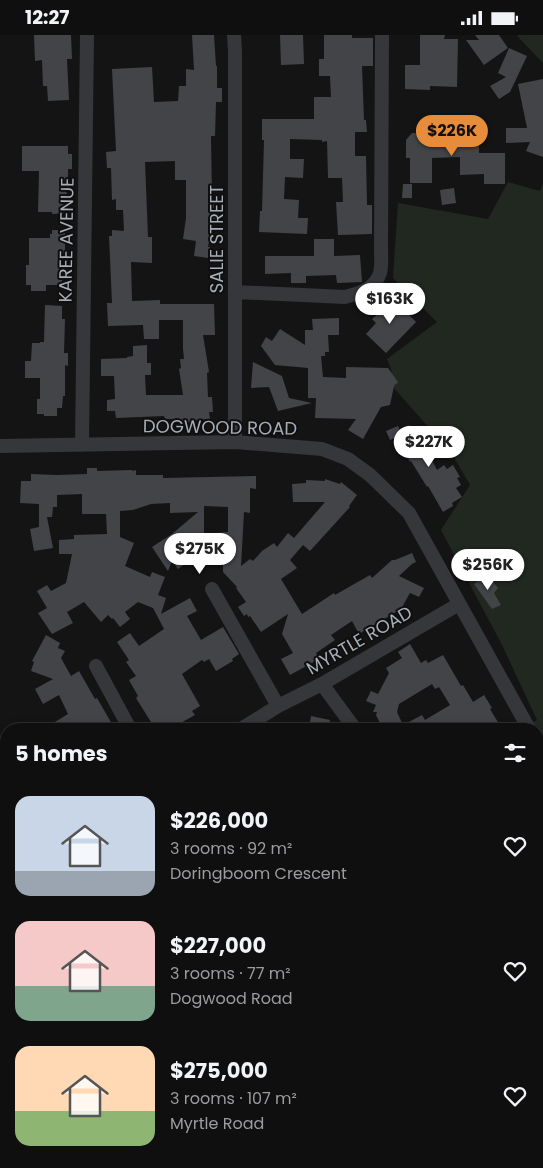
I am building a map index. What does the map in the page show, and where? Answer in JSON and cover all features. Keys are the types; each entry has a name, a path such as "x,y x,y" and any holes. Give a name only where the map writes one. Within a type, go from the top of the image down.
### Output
{"street":[{"name":"KAREE AVENUE","path":"82,445 87,35"},
{"name":"SALIE STREET","path":"234,35 236,442"},
{"path":"235,292 346,297 363,293 374,283 380,272 381,248 382,35"},
{"name":"DOGWOOD ROAD","path":"0,447 236,442 322,449 348,459 370,475 409,513 526,723"},
{"path":"212,589 278,706"},
{"name":"MYRTLE ROAD","path":"251,723 278,706 322,684 459,604"},
{"path":"96,666 127,723"},
{"path":"322,684 351,723"}],"shaded area":[{"path":"517,35 543,35 543,63 520,39"},
{"path":"508,182 540,191 543,183 543,723 532,723 537,720 502,645 441,530 470,485 452,454 393,387 391,369 387,359 437,322 393,278 398,203 488,219"}],"building":[{"path":"34,35 71,35 72,59 67,59 69,100 48,101 47,86 43,86 42,60 35,61"},
{"path":"192,35 214,35 217,88 222,88 222,102 216,102 215,136 211,136 212,199 214,199 215,220 213,220 208,247 210,247 208,258 194,256 196,241 183,239 186,218 186,180 175,180 175,161 145,162 148,237 152,237 152,263 131,262 132,301 160,300 160,304 214,304 215,335 203,335 209,372 207,373 208,397 212,397 213,412 209,412 210,419 196,420 196,423 174,423 174,419 165,419 164,416 116,418 115,411 107,411 107,400 115,399 114,376 101,376 101,359 127,358 133,356 133,346 147,345 147,363 151,363 151,375 145,375 146,395 183,395 179,369 181,368 180,359 184,359 183,320 159,320 159,339 144,339 143,325 108,326 107,303 112,303 109,236 112,236 112,230 124,231 123,210 116,210 116,199 112,200 111,168 107,168 106,152 116,151 112,69 152,67 154,102 178,101 179,86 186,86 186,69 194,70"},
{"path":"280,35 303,35 304,64 281,65"},
{"path":"324,35 352,35 352,38 373,38 373,66 362,66 364,120 366,120 367,132 355,132 355,156 366,156 367,205 372,205 372,234 338,235 336,202 343,202 342,178 328,178 327,141 290,139 290,159 304,159 303,178 285,177 284,199 299,200 298,218 308,218 307,234 259,232 260,211 262,211 264,140 262,140 262,119 314,119 314,97 331,97 330,76 319,76 319,59 324,59"},
{"path":"420,35 445,35 444,39 458,39 457,87 430,86 430,90 405,89 405,65 420,65"},
{"path":"475,35 499,35 508,48 484,65 466,40 479,40"},
{"path":"509,48 527,56 510,92 499,99 490,86 506,77 498,73"},
{"path":"543,79 543,157 526,151 530,142 506,143 506,128 527,128 518,84"},
{"path":"457,131 458,143 479,142 479,153 505,153 505,184 484,184 484,174 460,175 460,157 432,158 432,183 410,183 410,158 406,158 406,140 412,133"},
{"path":"22,146 68,146 68,154 72,154 72,169 68,169 66,213 38,212 39,171 22,171"},
{"path":"403,184 412,184 412,198 402,198"},
{"path":"454,188 456,203 442,205 440,190"},
{"path":"52,230 65,230 65,257 62,257 62,285 46,285 46,291 31,291 31,285 26,285 26,265 29,265 29,238 50,238"},
{"path":"314,239 334,239 334,256 360,255 362,282 337,283 336,275 306,276 306,283 291,283 291,273 265,274 265,256 314,256"},
{"path":"382,299 388,305 393,299 416,322 386,353 366,334 376,323 372,319 378,314 372,309"},
{"path":"45,305 62,306 62,319 65,319 64,353 68,353 68,366 65,365 65,396 63,396 62,408 57,408 57,416 37,414 37,399 40,399 40,378 25,378 25,361 31,361 32,343 44,342"},
{"path":"339,318 339,335 328,335 329,352 325,352 325,356 321,356 323,377 346,378 346,367 388,368 398,382 394,386 390,405 381,407 363,439 348,430 356,419 315,418 316,398 308,398 308,368 275,365 261,346 266,337 272,341 280,329 305,345 305,330 313,330 312,319"},
{"path":"253,362 282,376 289,398 312,403 278,411 269,387 251,388"},
{"path":"409,425 415,437 419,435 437,470 444,465 447,469 453,465 460,477 457,478 461,485 456,488 462,497 443,512 428,486 410,462 397,437 390,440 386,431 398,426 400,430"},
{"path":"87,468 97,468 97,471 136,470 136,475 163,475 163,478 256,476 256,489 250,488 250,513 244,512 241,566 250,559 253,561 262,551 274,543 277,547 288,533 294,538 325,502 293,502 292,484 306,483 306,480 325,481 325,479 340,484 341,482 357,495 350,507 310,551 303,545 290,560 297,568 281,579 302,614 334,593 335,595 370,575 372,578 392,560 412,553 416,562 399,576 424,588 419,597 410,593 401,609 359,634 352,621 331,635 335,640 316,653 319,659 290,675 281,659 293,653 282,634 288,614 261,632 250,616 248,617 247,614 244,616 238,607 246,602 237,587 223,572 223,564 203,564 204,550 178,569 172,561 168,571 152,547 172,534 198,512 170,513 170,503 151,504 133,510 120,511 120,537 134,543 125,566 150,577 152,572 165,577 158,595 166,598 161,614 190,598 197,611 187,616 201,640 223,627 239,654 232,659 233,661 216,671 209,659 204,662 202,660 182,674 200,706 192,711 195,715 181,723 149,723 151,722 136,698 138,696 129,680 136,676 126,662 129,660 117,642 130,633 139,646 164,629 153,608 138,602 125,612 130,619 120,627 108,615 101,622 84,602 67,612 73,623 52,634 38,613 47,608 37,591 47,585 51,591 66,583 72,554 59,554 59,540 74,539 74,535 107,534 106,514 82,514 82,494 57,495 57,507 53,507 52,517 47,517 53,548 34,551 30,529 39,527 39,504 20,503 21,481 31,481 31,474 87,474","holes":["204,506 228,507 228,532 204,534"]},
{"path":"487,574 498,588 494,593 501,605 492,609 474,584"},
{"path":"46,635 60,643 58,648 65,651 61,658 71,676 79,671 111,723 56,723 68,714 59,695 43,704 35,689 53,679 31,671 34,662 32,661"},
{"path":"410,644 421,663 426,660 428,663 443,655 461,686 463,685 473,702 484,695 498,723 407,723 422,715 425,720 450,705 439,687 435,689 432,684 399,704 397,712 402,723 380,723 376,715 377,712 373,712 376,705 366,701 371,691 378,694 389,673 386,668 402,658 398,652"},
{"path":"311,716 330,720 329,723 310,723"}]}
